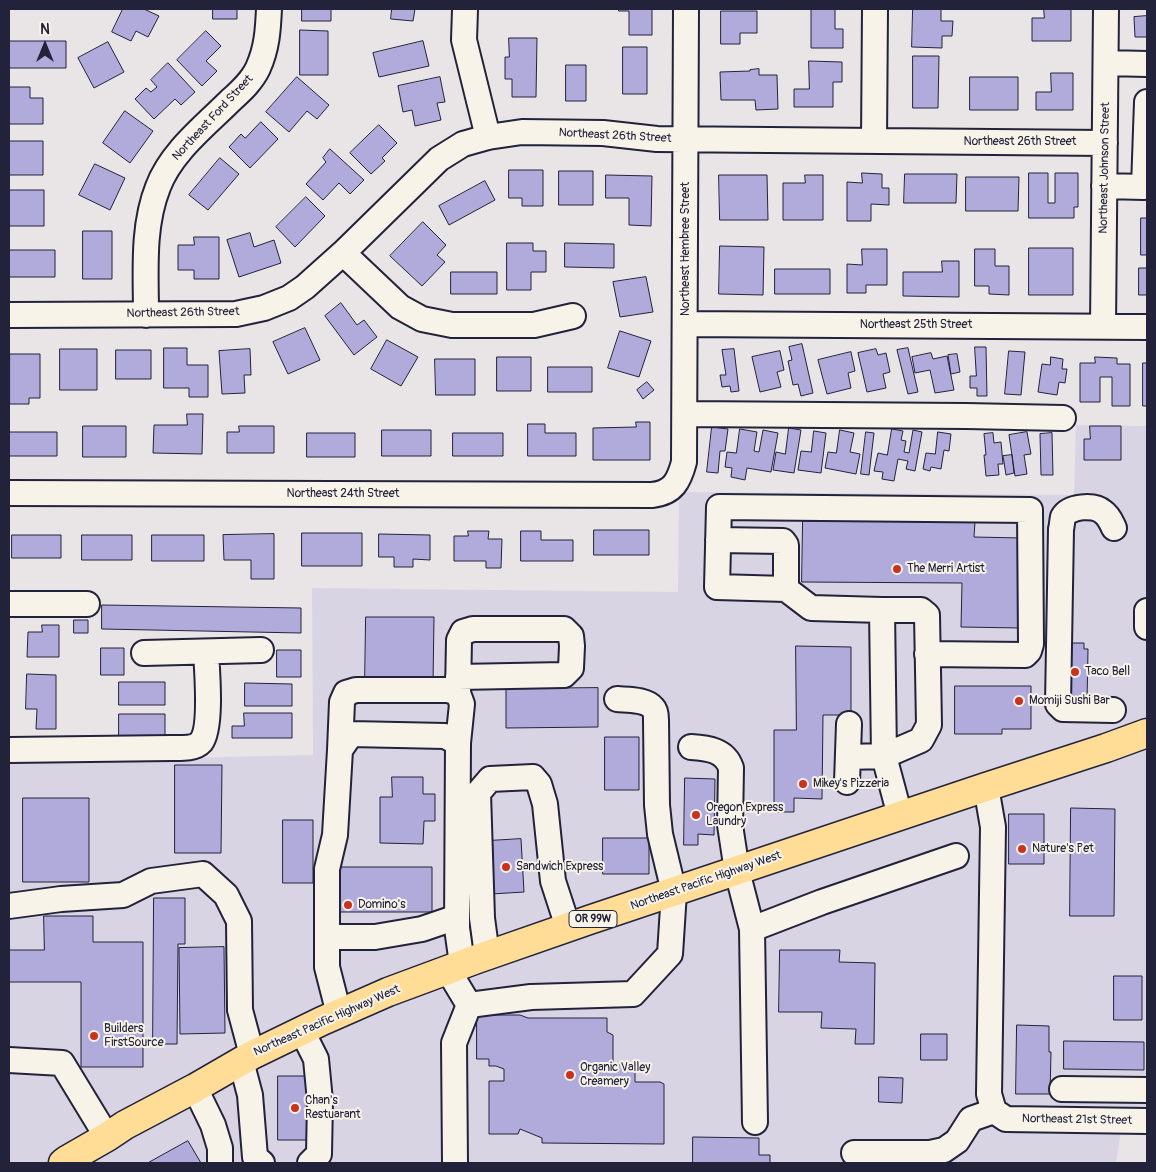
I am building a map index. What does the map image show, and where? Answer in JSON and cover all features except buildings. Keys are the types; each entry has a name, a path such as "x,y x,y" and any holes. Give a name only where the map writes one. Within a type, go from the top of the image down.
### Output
{"highway":[{"name":"Northeast Pacific Highway West","path":"67,1162 126,1124 247,1058 388,992 568,927 1147,733"}],"street":[{"name":"Northeast Ford Street","path":"146,315 146,246 149,216 158,186 171,162 190,140 246,86 257,69 267,42 268,9"},
{"name":"Northeast Hembree Street","path":"674,486 680,476 684,462 686,9"},
{"path":"874,9 874,141"},
{"name":"Northeast Johnson Street","path":"1103,326 1106,9"},
{"path":"465,10 464,40 488,137"},
{"path":"1106,63 1147,64"},
{"path":"1104,186 1146,187 1147,102"},
{"name":"Northeast 26th Street","path":"9,315 236,314 264,308 289,298 305,288 344,253 438,159 463,144 488,137 522,132 603,133 686,140 1104,143"},
{"path":"344,253 400,308 422,319 452,325 534,325 573,316"},
{"name":"Northeast 25th Street","path":"685,324 1147,327"},
{"path":"685,414 1063,418"},
{"name":"Northeast 24th Street","path":"9,493 652,495 663,494 674,486"},
{"path":"848,757 884,756 921,740 929,724 927,654 926,615 921,610 811,608 786,589 717,587 718,507 1030,510 1031,644 1028,652 1025,656 927,654"},
{"path":"1113,710 1063,709 1058,704 1061,529 1064,516 1080,507 1092,507 1101,510 1109,518 1114,528"},
{"path":"718,540 783,541 786,545 786,589"},
{"path":"9,604 87,604"},
{"path":"882,610 884,756 900,816"},
{"path":"1147,612 1147,627"},
{"path":"339,1014 327,967 327,869 335,835 342,702 346,693 356,690 448,690 458,685 564,675 572,668 571,636 564,629 473,629 463,632 459,640 458,685 462,704 458,743 457,928 466,963 469,1005 454,1043 455,1163"},
{"path":"144,653 261,650"},
{"path":"9,750 194,747 201,742 205,733 208,714 206,652"},
{"path":"469,1005 530,997 633,994 670,954 674,892 660,834 657,805 655,709 638,700 617,700"},
{"path":"847,782 849,724"},
{"path":"340,750 351,734 444,736 458,743"},
{"path":"691,747 715,750 724,755 731,768 730,825 737,870 752,929 755,1122"},
{"path":"466,963 482,918 478,793 490,779 533,777 539,784 545,804 553,881 568,927"},
{"path":"854,1153 930,1153 944,1150 957,1141 971,1119 1000,1115 989,1094 992,827 986,787"},
{"path":"752,929 822,902 956,856"},
{"path":"9,906 61,898 123,894 151,881 203,874 226,895 239,922 240,1010 247,1058 255,1157 262,1163"},
{"path":"327,937 375,938 422,929 457,917"},
{"path":"302,1031 316,1059 320,1101 319,1154 310,1163"},
{"path":"9,1060 62,1063 107,1137"},
{"path":"194,1088 213,1125 220,1148 220,1163"},
{"path":"1062,1089 1147,1090"},
{"name":"Northeast 21st Street","path":"1000,1115 1147,1121"}],"shaded area":[{"path":"1076,425 1147,426 1147,1131 1121,1131 1116,1163 9,1163 9,762 313,755 312,588 678,592 679,492 1074,495"}],"place":[{"name":"The Merri Artist","path":"897,569"},
{"name":"Taco Bell","path":"1075,672"},
{"name":"Momiji Sushi Bar","path":"1019,701"},
{"name":"Mikey's Pizzeria","path":"803,784"},
{"name":"Oregon Express Laundry","path":"696,815"},
{"name":"Nature's Pet","path":"1022,849"},
{"name":"Sandwich Express","path":"506,867"},
{"name":"Domino's","path":"348,905"},
{"name":"Builders FirstSource","path":"94,1036"},
{"name":"Organic Valley Creamery","path":"570,1075"},
{"name":"Chan's Restuarant","path":"295,1108"}]}
